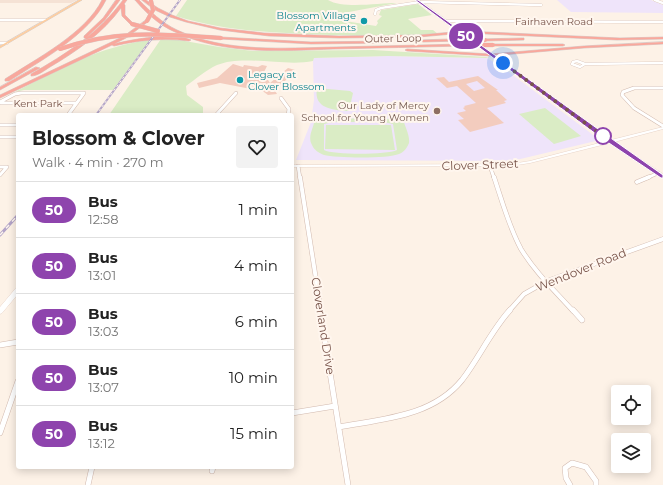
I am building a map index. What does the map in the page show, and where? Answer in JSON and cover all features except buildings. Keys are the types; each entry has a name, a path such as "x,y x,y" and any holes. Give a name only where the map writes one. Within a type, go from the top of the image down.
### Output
{"highway":[{"path":"11,78 85,26 99,11 104,0"},
{"path":"0,89 78,42 102,21 118,0"},
{"path":"125,0 123,14 126,20 132,24 156,30 273,41"},
{"path":"0,96 56,62 86,41 109,21 125,0"},
{"name":"Outer Loop","path":"136,0 163,24 180,33 209,42 238,47 277,49 663,43"},
{"name":"Outer Loop","path":"144,0 160,11 187,21 265,34 330,39 413,41 621,39"},
{"path":"0,96 129,34 147,21 153,11 151,0"},
{"path":"265,34 339,37 422,36 461,32 621,39 663,38"},
{"path":"0,84 60,49 89,39 123,34 340,43 413,41"},
{"path":"77,60 121,44 155,38 181,39 238,47"},
{"path":"345,48 492,55 584,47 649,44"}],"main road":[{"path":"0,47 81,0"}],"street":[{"path":"655,0 663,3"},
{"path":"418,1 611,141 663,176"},
{"path":"375,14 378,9 418,1 541,5"},
{"path":"0,20 45,20"},
{"name":"Fairhaven Road","path":"445,21 663,22"},
{"path":"0,43 7,43"},
{"path":"585,64 663,63"},
{"path":"663,88 630,89 623,92 622,95 629,104 663,127"},
{"path":"0,102 15,94 21,93 84,93 70,113"},
{"path":"218,113 236,93"},
{"path":"282,98 289,109 288,113"},
{"name":"Kent Park","path":"0,102 77,103"},
{"path":"0,125 16,125"},
{"name":"Clover Street","path":"294,166 490,166 525,163 663,127"},
{"path":"0,137 16,137"},
{"name":"Cloverland Drive","path":"298,166 348,485"},
{"path":"490,166 520,246 528,260 582,320"},
{"path":"0,167 7,167 0,175"},
{"path":"637,182 658,173"},
{"name":"Wendover Road","path":"338,427 406,416 427,408 443,399 465,376 506,314 524,294 547,281 663,238"},
{"path":"0,311 16,292"},
{"path":"0,345 16,342"},
{"path":"0,433 1,426 16,386"},
{"path":"294,413 335,406"},
{"path":"570,485 566,478 564,468 572,463 586,467 596,481 596,485"},
{"path":"88,485 92,469"}],"shaded area":[{"path":"0,0 77,0 71,3 0,3"},
{"path":"557,0 651,0 663,5 663,13 571,12"},
{"name":"Our Lady of Mercy School for Young Women","path":"388,56 487,58 506,70 600,140 512,161 296,160 311,122 314,100 314,58"}],"green space":[{"path":"187,0 328,0 334,3 351,5 397,3 338,14 345,21 376,26 378,23 377,21 382,16 379,15 381,10 418,4 432,15 408,19 421,30 433,30 438,34 398,36 344,35 234,29 176,16"},
{"path":"161,39 179,40 253,51 373,50 489,58 388,56 314,58 313,61 290,63 251,60 227,62 213,67 186,86 187,95 203,107 203,113 110,113"},
{"path":"150,40 113,90 24,90 15,92 47,75 97,53 114,47"},
{"path":"317,88 350,91 353,93 349,111 331,109 321,104 318,100"},
{"path":"545,108 581,136 554,144 519,114"},
{"path":"315,118 403,119 408,134 409,143 402,152 393,156 362,158 324,155 315,150 311,142 310,135","holes":["334,122 383,122 393,124 397,150 383,153 360,154 338,153 324,150 324,124"]},
{"path":"326,125 391,125 395,150 325,149"}],"railway":[{"path":"97,113 180,0"},
{"path":"0,235 16,217"}],"bus line":[{"name":"50","path":"417,0 602,136 663,176"}],"place":[{"name":"Blossom Village Apartments","path":"364,21"},
{"name":"Legacy at Clover Blossom","path":"240,80"},
{"name":"Our Lady of Mercy School for Young Women","path":"437,111"}],"route":[{"path":"503,63 603,136"}]}
